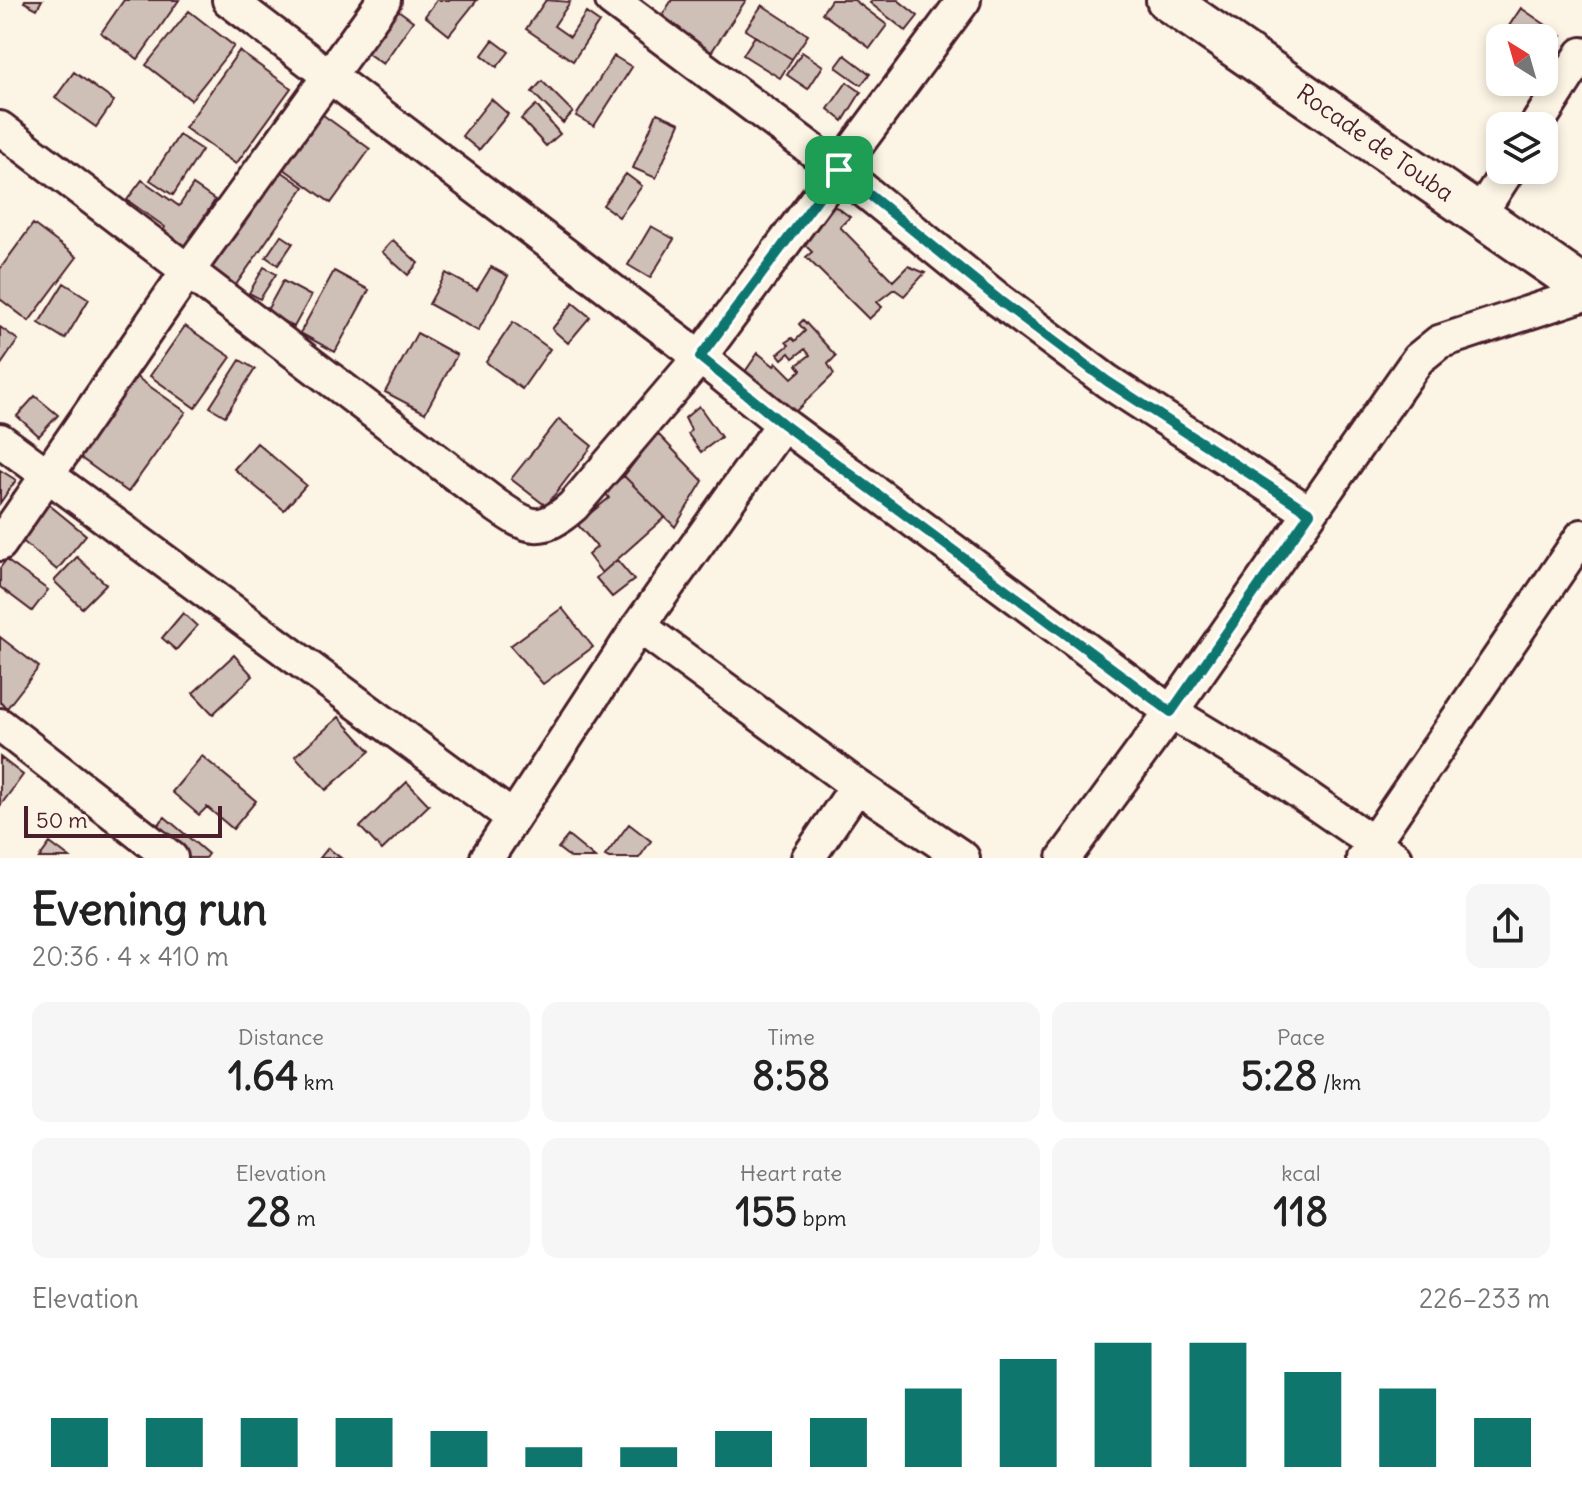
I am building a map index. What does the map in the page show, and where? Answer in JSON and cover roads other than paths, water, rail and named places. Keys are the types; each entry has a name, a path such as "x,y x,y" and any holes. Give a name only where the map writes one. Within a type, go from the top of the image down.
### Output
{"main road":[{"name":"Rocade de Touba","path":"1167,0 1582,286"}],"street":[{"path":"229,0 700,357 783,424 1171,712 1270,772 1377,853 1582,536"},
{"path":"0,544 187,272 384,0"},
{"path":"612,0 839,170 999,300 1107,381 1310,513"},
{"path":"0,128 497,506 517,520 539,527 557,521 573,506 700,357 964,0"},
{"path":"1545,112 1582,54"},
{"path":"1479,215 1499,184"},
{"path":"1064,858 1428,349 1439,342 1582,295"},
{"path":"487,858 639,626 783,424"},
{"path":"0,440 512,817"},
{"path":"639,626 857,786 963,858"},
{"path":"0,725 171,858"},
{"path":"808,858 857,786"}]}
